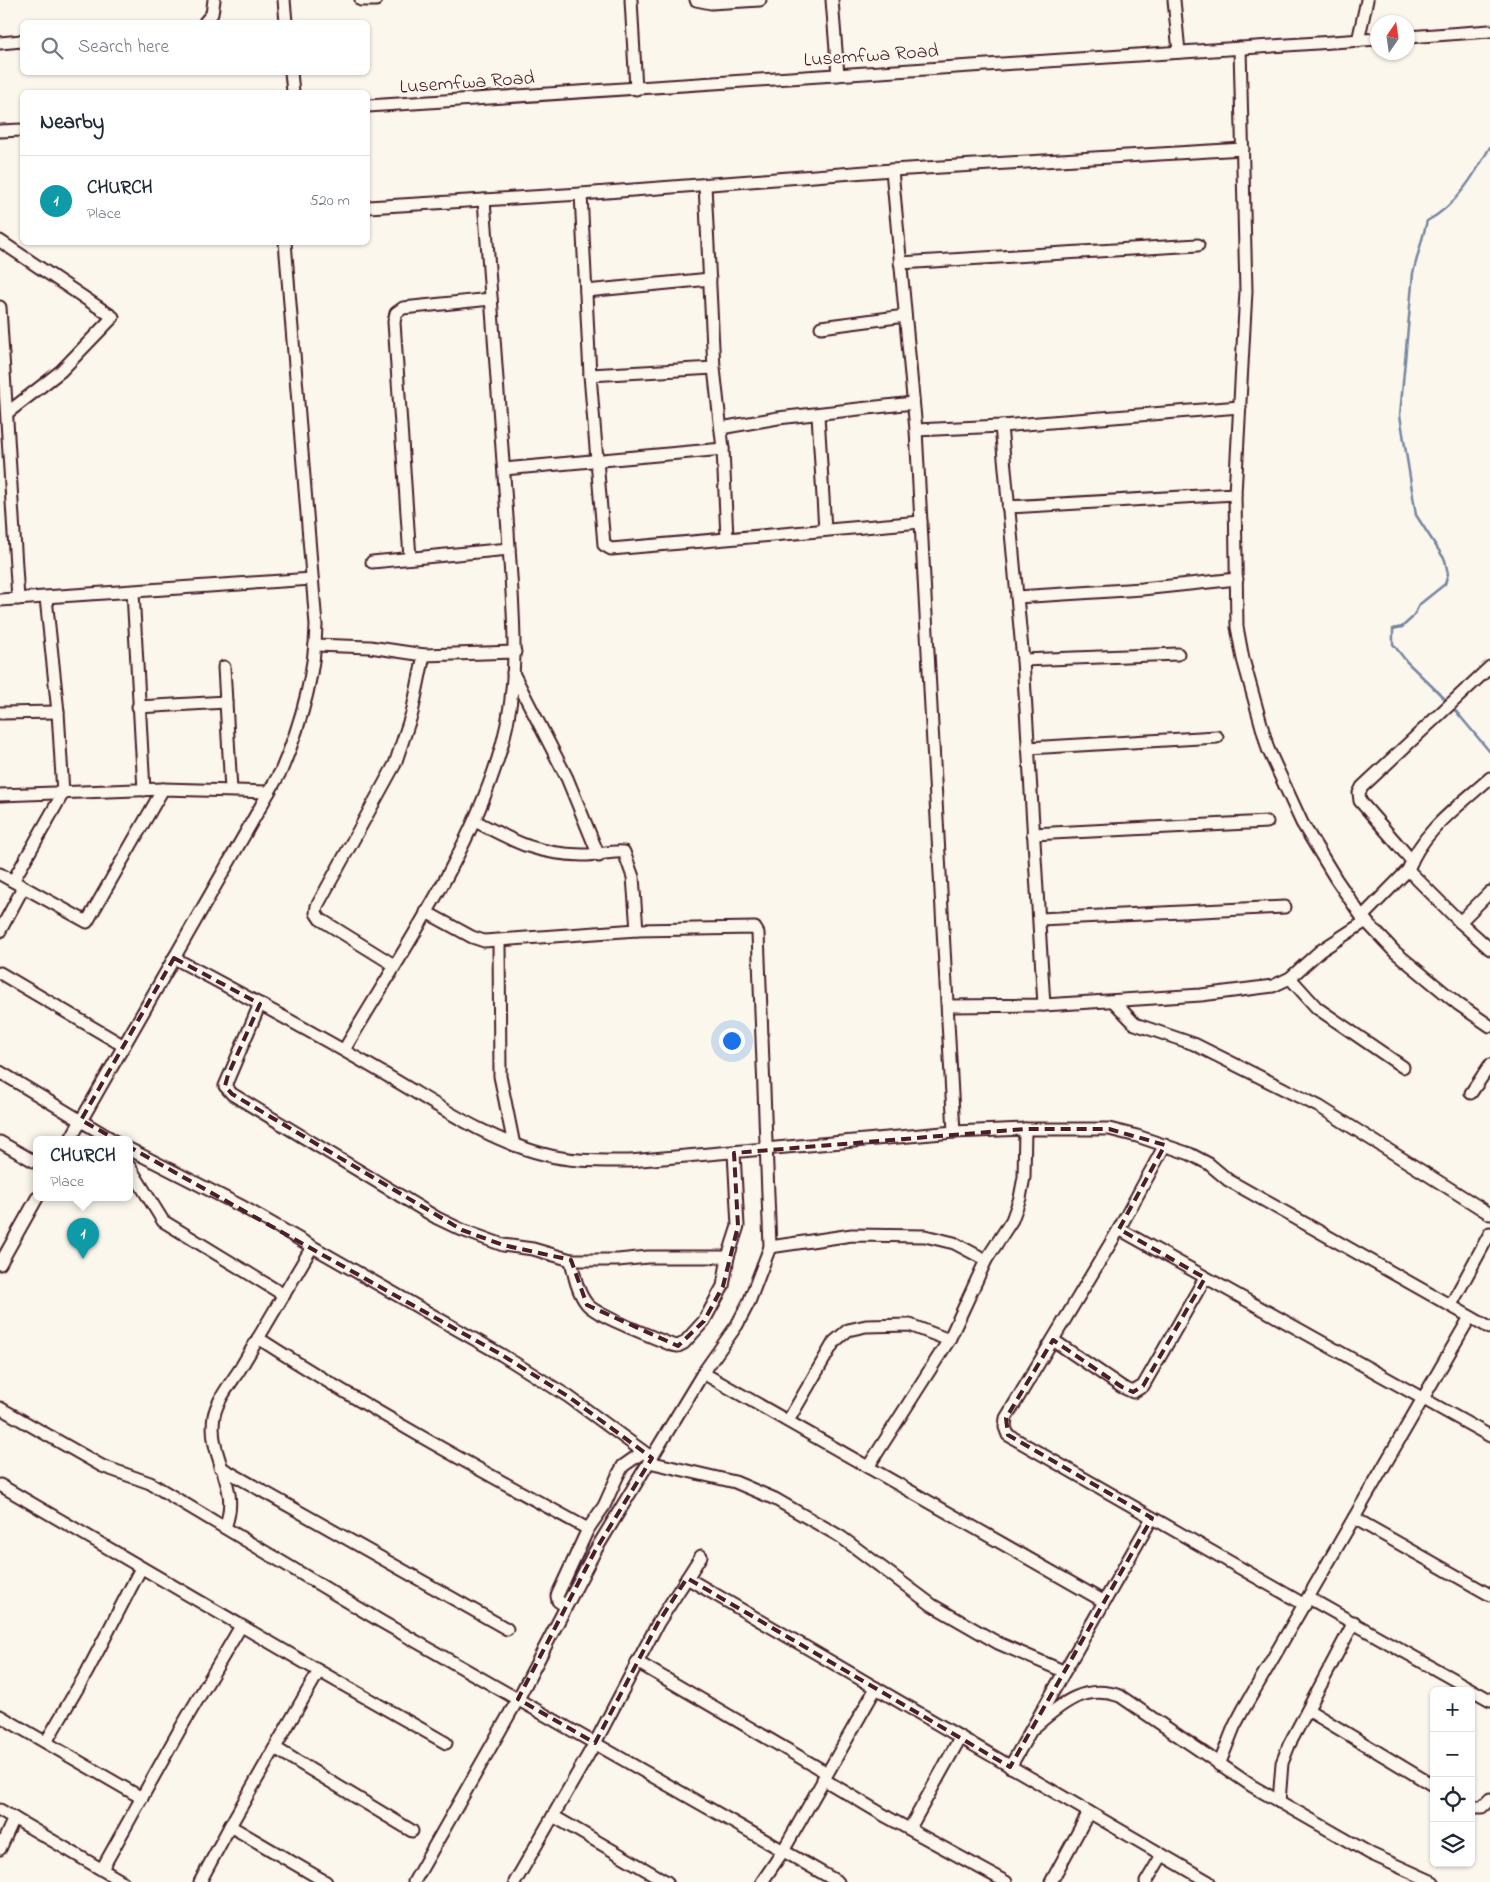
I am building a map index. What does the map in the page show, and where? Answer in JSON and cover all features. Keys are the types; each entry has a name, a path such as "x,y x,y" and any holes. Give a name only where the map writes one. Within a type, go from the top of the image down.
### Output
{"street":[{"path":"207,20 212,14 214,0"},
{"path":"284,0 286,20"},
{"path":"362,0 376,0"},
{"path":"631,0 636,88"},
{"path":"696,0 711,3 760,0"},
{"path":"832,0 838,75"},
{"path":"1174,0 1179,52"},
{"path":"1358,41 1367,0"},
{"path":"1415,36 1490,31"},
{"name":"Lusemfwa Road","path":"370,106 1370,40"},
{"path":"0,43 20,41"},
{"path":"1240,48 1244,148 1246,291 1235,494 1237,627 1245,668 1268,748 1302,823 1364,919 1419,973 1490,1026"},
{"path":"291,75 293,90"},
{"path":"0,131 20,130"},
{"path":"370,206 581,194 892,170 1244,148"},
{"path":"892,170 916,430 949,1006 954,1132"},
{"path":"705,185 714,368 723,450 727,538"},
{"path":"581,194 590,375 604,545 611,549 921,522"},
{"path":"344,1050 426,912 475,821 503,742 513,673 516,619 509,549 484,200"},
{"path":"0,241 113,317 61,371 4,421"},
{"path":"72,1136 282,771 304,712 316,645 285,245"},
{"path":"900,263 1198,245"},
{"path":"586,291 710,279"},
{"path":"410,558 394,322 396,313 403,308 491,299"},
{"path":"0,307 4,421 18,599"},
{"path":"820,327 905,316"},
{"path":"590,375 714,368"},
{"path":"721,428 778,418 818,416 913,403"},
{"path":"916,430 1002,426 1240,407"},
{"path":"818,416 824,530"},
{"path":"1002,426 1023,660 1044,1005"},
{"path":"504,470 597,460 723,450"},
{"path":"1008,507 1235,494"},
{"path":"372,562 509,549"},
{"path":"0,600 312,579"},
{"path":"1016,597 1142,589 1237,579"},
{"path":"133,592 144,790"},
{"path":"13,881 63,794 58,712 46,598"},
{"path":"316,645 370,647 424,655 515,652"},
{"path":"1023,660 1178,654"},
{"path":"394,965 320,919 316,913 317,906 396,764 412,713 424,655"},
{"path":"224,667 231,790"},
{"path":"1490,667 1362,787 1359,793 1360,801 1410,865 1460,922 1490,949"},
{"path":"513,673 567,778 598,856"},
{"path":"138,707 226,702"},
{"path":"0,714 58,712"},
{"path":"1028,748 1217,737"},
{"path":"949,1006 1114,1002 1273,986 1290,978 1320,951 1364,919 1410,865 1430,832 1490,778"},
{"path":"0,795 163,789 269,792"},
{"path":"0,874 87,922 163,789"},
{"path":"475,821 532,849 547,853 598,856 619,851 624,852 633,877 637,930"},
{"path":"1033,834 1267,822"},
{"path":"0,931 24,888"},
{"path":"1460,922 1490,892"},
{"path":"1040,919 1285,907"},
{"path":"414,1882 518,1699 595,1551 648,1457 745,1310 770,1248 768,1149 762,1056 758,933 754,928 747,926 637,930 499,941 478,940 426,912"},
{"path":"499,941 500,1076 514,1145"},
{"path":"174,958 344,1050 473,1125 514,1145 544,1155 589,1161 630,1161 954,1132 1025,1128 1110,1129 1165,1145 1210,1164 1228,1180 1490,1328"},
{"path":"0,973 124,1046"},
{"path":"1290,978 1323,1012 1403,1067"},
{"path":"1114,1002 1135,1024 1194,1044 1320,1108 1490,1214"},
{"path":"260,1004 228,1075 225,1086 232,1094 446,1222 503,1245 533,1250 571,1260 618,1260 648,1256 728,1257"},
{"path":"1471,1093 1490,1065"},
{"path":"0,1072 106,1136"},
{"path":"868,1467 949,1340 986,1260 1012,1220 1020,1198 1024,1177 1025,1128"},
{"path":"0,1142 33,1161"},
{"path":"1165,1145 1119,1229 1006,1418 1005,1427 1008,1435 1152,1518 1307,1602 1354,1622 1490,1700"},
{"path":"133,1151 243,1207 543,1380 569,1396 648,1457 735,1482 775,1499 841,1537 932,1605 998,1643 1063,1671"},
{"path":"571,1260 579,1290 587,1305 599,1313 678,1346 684,1343 704,1321 724,1286 728,1257 738,1226 734,1153"},
{"path":"133,1172 163,1221 284,1294"},
{"path":"0,1264 36,1201"},
{"path":"1119,1229 1490,1436"},
{"path":"1450,1305 1490,1233"},
{"path":"770,1248 852,1235 925,1236 954,1243 986,1260"},
{"path":"225,1527 229,1516 231,1500 230,1490 220,1467 216,1445 215,1414 312,1247"},
{"path":"1053,1340 1122,1387 1133,1392 1143,1386 1205,1278"},
{"path":"1219,1765 1234,1727 1470,1317"},
{"path":"788,1421 834,1342 848,1330 866,1326 910,1325 949,1340"},
{"path":"258,1338 334,1388 391,1418 462,1461 588,1529"},
{"path":"703,1373 1103,1602"},
{"path":"0,1408 102,1466 150,1483 382,1622 838,1882"},
{"path":"566,1606 558,1601 557,1596 588,1529 604,1506 623,1466 648,1457"},
{"path":"220,1467 507,1629"},
{"path":"0,1485 318,1672 446,1743"},
{"path":"1010,1767 1063,1671 1152,1518"},
{"path":"1354,1518 1490,1595"},
{"path":"515,1882 595,1743 637,1662 701,1556"},
{"path":"46,1742 87,1672 141,1568"},
{"path":"687,1578 1209,1882"},
{"path":"1279,1802 1282,1763 1354,1622"},
{"path":"102,1870 179,1731 241,1626"},
{"path":"637,1662 910,1828 1006,1882"},
{"path":"200,1882 318,1672"},
{"path":"762,1882 783,1851 876,1688"},
{"path":"1032,1729 1057,1707 1091,1691 1104,1690 1120,1696 1140,1708 1219,1765 1279,1802 1371,1854 1433,1882"},
{"path":"1308,1710 1430,1784"},
{"path":"0,1716 142,1798"},
{"path":"910,1828 960,1738"},
{"path":"275,1748 412,1830"},
{"path":"1475,1807 1482,1806 1490,1799"},
{"path":"0,1810 123,1882"},
{"path":"1051,1882 1089,1812"},
{"path":"553,1816 667,1882"},
{"path":"0,1849 14,1818"},
{"path":"230,1826 326,1882"},
{"path":"1146,1882 1162,1855"}],"highlighted area":[{"path":"174,958 260,1004 228,1075 225,1086 232,1094 462,1230 503,1245 571,1260 587,1305 678,1346 704,1321 723,1286 738,1226 734,1153 1025,1129 1109,1129 1165,1145 1119,1229 1205,1278 1143,1386 1133,1392 1122,1387 1053,1340 1006,1418 1008,1435 1152,1518 1010,1767 687,1578 658,1623 595,1743 518,1699 595,1551 652,1458 569,1397 502,1355 81,1120"}],"waterway":[{"path":"1445,699 1407,662 1393,644 1393,629 1402,627 1412,618 1420,604 1445,584 1448,574 1445,560 1416,515 1400,415 1413,273 1427,221 1437,215 1456,198 1478,168 1490,147"},
{"path":"1454,709 1490,752"}],"place":[{"name":"CHURCH","path":"83,1259"}]}
